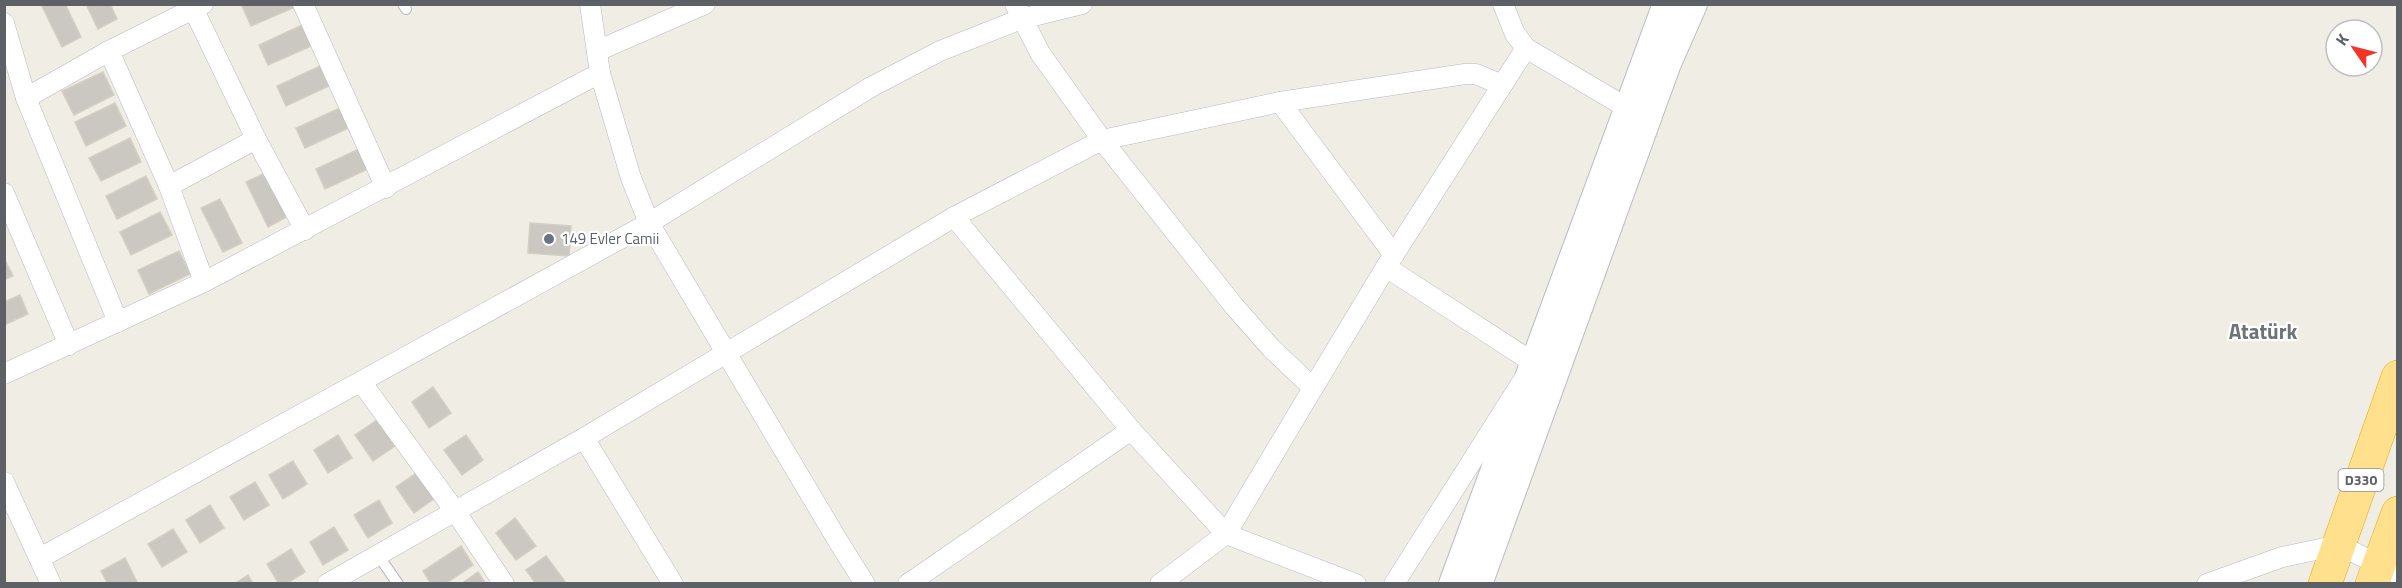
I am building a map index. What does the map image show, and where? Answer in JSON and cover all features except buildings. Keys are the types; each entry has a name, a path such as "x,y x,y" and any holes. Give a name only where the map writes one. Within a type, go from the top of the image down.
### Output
{"highway":[{"name":"D330","path":"2325,584 2397,377"},
{"path":"2383,574 2397,513"}],"street":[{"path":"303,4 386,188"},
{"path":"590,4 600,73 631,178 649,223 838,541 866,584"},
{"path":"597,51 705,4"},
{"path":"40,558 649,223 871,87 1018,12 1082,4"},
{"path":"1503,4 1507,20 1526,48 1629,109"},
{"path":"1453,584 1667,4"},
{"path":"1478,584 1667,63 1693,4"},
{"path":"27,98 110,51 198,7 256,139 304,230"},
{"path":"1018,12 1055,76 1102,140 1234,306 1313,388"},
{"path":"4,23 27,98 118,322"},
{"path":"1160,584 1226,534 1390,261 1526,48"},
{"path":"110,51 169,186 204,282"},
{"path":"4,374 204,282 386,188 600,73"},
{"path":"327,584 584,438 954,217 1102,140 1280,102 1465,74 1476,74 1502,85"},
{"path":"1280,102 1390,261 1534,363"},
{"path":"169,186 256,139"},
{"path":"4,194 69,345"},
{"path":"954,217 1131,430 1226,534 1356,584"},
{"path":"1394,584 1534,363"},
{"path":"362,382 455,511 504,584"},
{"path":"908,584 1131,430"},
{"path":"584,438 673,584"},
{"path":"4,482 51,584"},
{"path":"2207,584 2282,557 2339,545 2383,574"}],"lane":[{"path":"378,555 398,584"}],"place":[{"name":"149 Evler Camii","path":"549,239"}],"district":[{"name":"Atatürk","path":"2263,332"}]}
